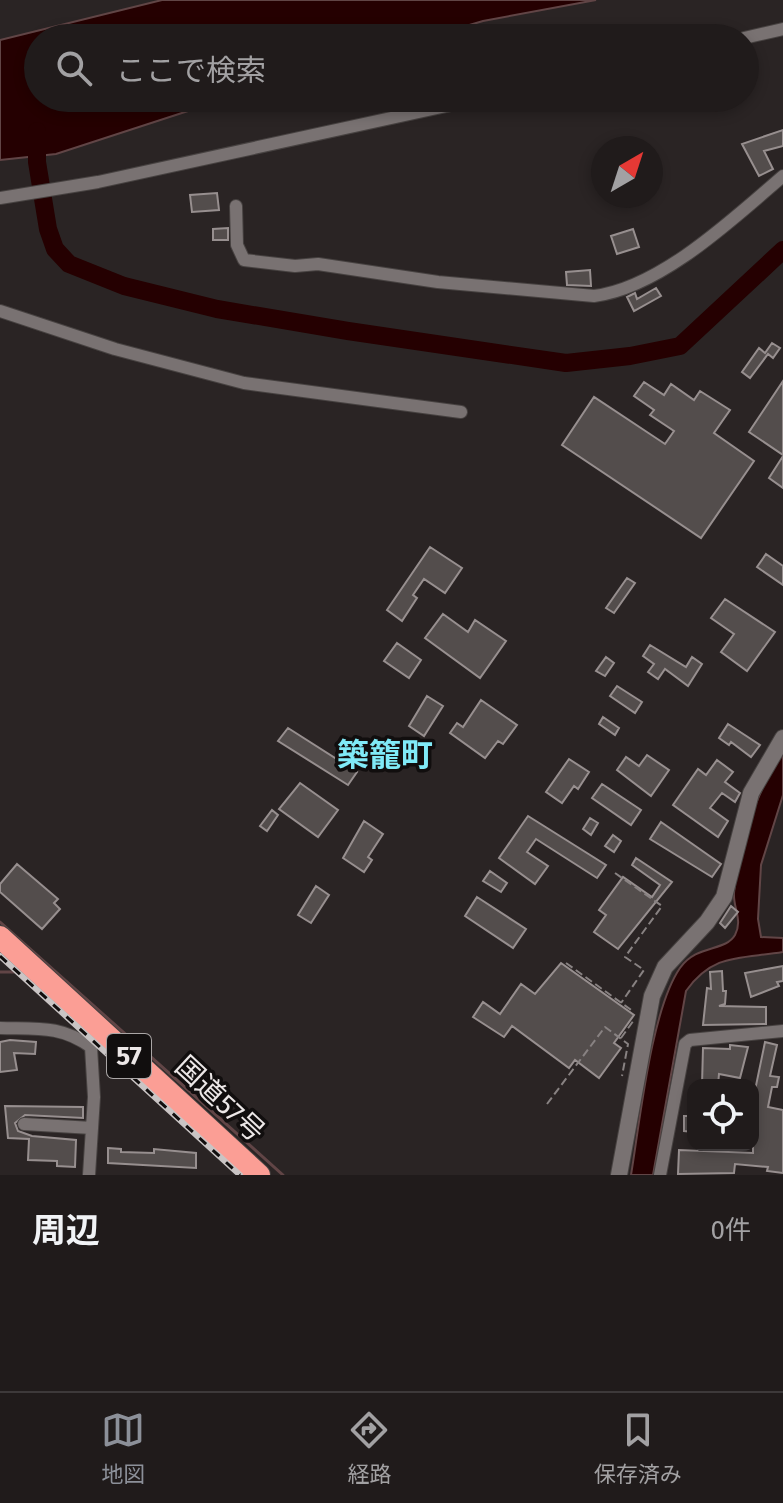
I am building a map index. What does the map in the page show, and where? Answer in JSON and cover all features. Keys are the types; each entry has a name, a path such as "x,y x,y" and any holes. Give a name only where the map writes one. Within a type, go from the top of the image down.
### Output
{"highway":[{"name":"国道57号","path":"0,937 259,1175"}],"street":[{"path":"759,35 783,29"},
{"path":"0,198 98,182 419,112"},
{"path":"236,206 237,245 244,260 295,266 318,264 438,282 594,296 616,293 639,284 714,232 783,176"},
{"path":"0,311 115,349 244,383 461,412"},
{"path":"619,1175 656,985 665,967 707,922 724,897 751,793 783,738"},
{"path":"0,1028 55,1029 72,1033 91,1047 89,1175"},
{"path":"660,1175 687,1041 783,1031"},
{"path":"24,1124 92,1128"}],"path":[{"path":"615,873 662,906 625,957 644,970 621,1003"},
{"path":"566,963 637,1015 621,1039"},
{"path":"547,1104 605,1027 628,1044 622,1076"}],"shaded area":[{"path":"162,0 596,0 473,24 65,24"},
{"path":"24,34 24,112 185,112 56,154 0,160 0,40"},
{"path":"783,750 783,795 761,865 758,919 761,937 783,938 783,952 741,957 717,964 706,970 686,991 653,1175 631,1175 648,1067 661,1010 670,987 687,960 702,951 725,944 735,935 738,919 734,893 739,855 757,800"}],"building":[{"path":"783,130 783,146 764,151 773,169 759,176 742,144"},
{"path":"217,193 219,210 192,212 190,195"},
{"path":"228,228 228,240 213,240 213,229"},
{"path":"633,229 639,247 617,254 611,236"},
{"path":"590,270 591,286 567,285 566,272"},
{"path":"656,288 661,296 634,311 627,297 635,293 637,299"},
{"path":"772,343 780,348 773,358 768,354 750,378 742,372 759,348 765,353"},
{"path":"783,381 783,455 749,432"},
{"path":"644,382 664,395 671,384 694,400 700,391 730,410 714,433 754,461 701,538 562,445 594,397 665,444 674,431 650,415 654,410 634,396"},
{"path":"783,456 783,488 769,478"},
{"path":"430,547 462,568 445,593 424,579 413,595 417,598 402,621 387,610"},
{"path":"766,554 783,566 783,585 757,567"},
{"path":"627,578 635,583 614,613 606,608"},
{"path":"725,599 775,632 747,671 721,652 734,634 711,618"},
{"path":"443,614 468,632 475,620 506,641 480,678 425,638"},
{"path":"397,643 421,660 409,678 384,661"},
{"path":"650,645 686,667 692,657 702,664 688,686 665,669 658,679 648,672 654,664 643,656"},
{"path":"606,657 614,663 605,676 596,671"},
{"path":"617,686 642,702 635,713 610,696"},
{"path":"427,696 443,706 424,736 409,726"},
{"path":"481,700 517,725 503,744 498,741 485,758 450,733 457,723 463,727"},
{"path":"603,717 619,728 615,735 599,724"},
{"path":"728,724 760,745 751,757 731,742 729,745 719,738"},
{"path":"288,728 357,772 348,785 278,741"},
{"path":"647,755 669,770 651,796 617,770 626,757 639,766"},
{"path":"569,759 589,772 578,789 574,786 562,803 546,792"},
{"path":"717,760 733,772 725,782 740,793 735,802 722,793 710,808 728,821 718,837 673,805 698,769 706,775"},
{"path":"300,783 338,810 318,837 279,809"},
{"path":"602,784 641,810 631,825 592,798"},
{"path":"272,810 278,815 267,831 260,826"},
{"path":"528,816 606,865 597,878 536,839 527,852 548,866 535,884 499,858"},
{"path":"590,818 598,823 591,835 583,829"},
{"path":"364,821 383,834 368,857 372,860 364,872 343,858"},
{"path":"661,822 721,864 712,877 650,839"},
{"path":"613,835 621,841 614,852 605,846"},
{"path":"636,858 672,882 618,949 594,932 606,915 599,910 623,877 652,897 660,885 632,865"},
{"path":"17,864 58,899 54,903 60,909 42,929 0,892 0,884"},
{"path":"490,871 507,883 501,892 483,881"},
{"path":"316,886 329,895 311,923 298,915"},
{"path":"477,897 526,929 513,948 465,916"},
{"path":"731,906 738,912 725,928 720,923"},
{"path":"561,963 634,1015 614,1043 621,1048 599,1078 575,1060 569,1068 512,1026 504,1037 473,1017 483,1002 500,1014 521,984 535,994"},
{"path":"783,966 783,981 777,982 779,986 751,997 745,973"},
{"path":"722,971 725,1004 719,1006 766,1007 766,1024 703,1025 707,988 711,989 710,972"},
{"path":"0,1042 36,1042 35,1054 14,1053 17,1070 0,1072"},
{"path":"765,1042 777,1045 770,1076 779,1077 777,1087 772,1087 768,1107 783,1110 783,1173 767,1171 768,1167 735,1164 734,1173 678,1174 679,1150 759,1151 757,1079"},
{"path":"730,1045 748,1047 740,1078 719,1074 719,1079 702,1079 703,1048 730,1049"},
{"path":"5,1106 83,1107 83,1118 25,1115 15,1123 18,1131 32,1136 76,1140 75,1167 57,1166 57,1161 28,1160 29,1139 8,1138"},
{"path":"684,1116 687,1116 687,1131 684,1131"},
{"path":"108,1148 121,1149 121,1152 154,1153 154,1149 196,1153 196,1168 108,1163"}],"waterway":[{"path":"37,131 37,162 48,229 55,249 69,264 124,286 217,309 348,331 566,363 630,356 680,346 783,250"},
{"path":"0,922 283,1175"},
{"path":"0,972 14,972"}],"railway":[{"path":"0,956 240,1175"}],"district":[{"name":"築籠町","path":"385,755"}]}
